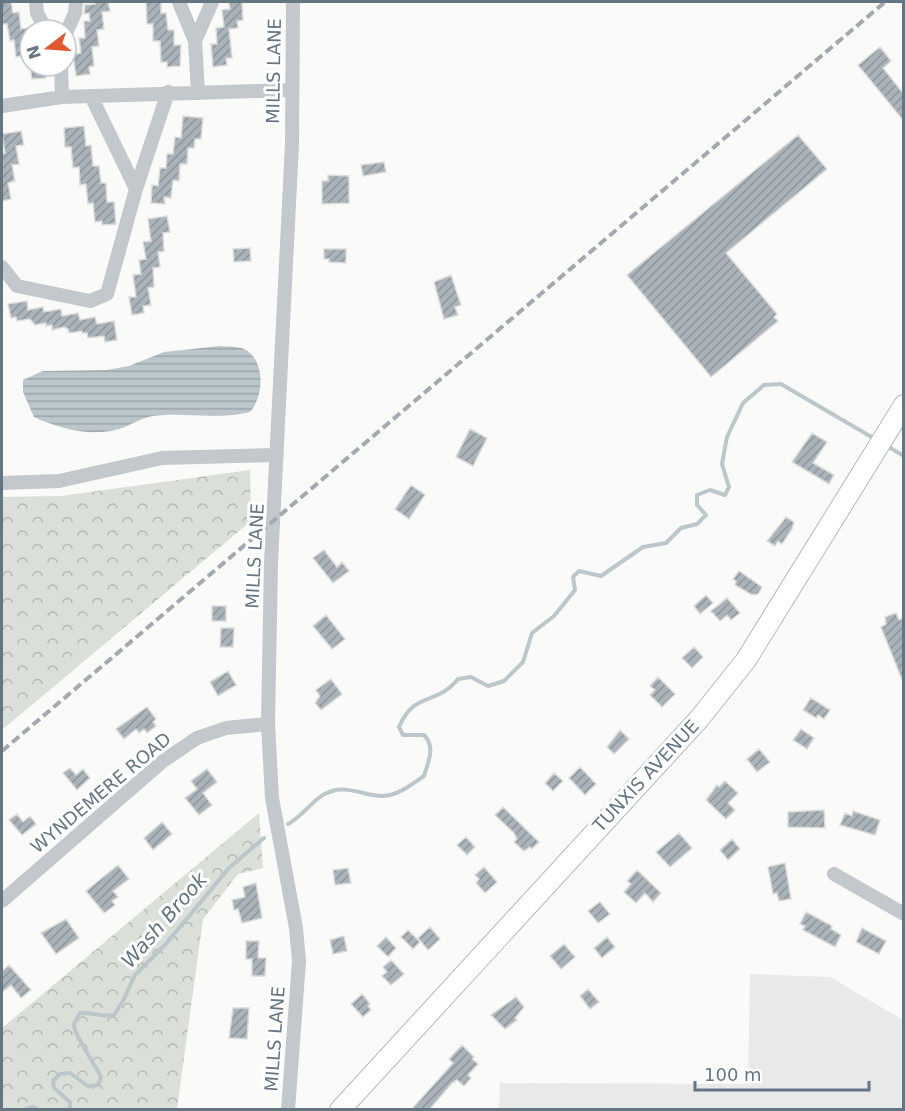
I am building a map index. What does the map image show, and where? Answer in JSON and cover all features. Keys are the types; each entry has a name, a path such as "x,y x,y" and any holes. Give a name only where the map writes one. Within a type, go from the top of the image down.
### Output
{"main road":[{"name":"TUNXIS AVENUE","path":"340,1110 699,719 746,660 903,405"}],"street":[{"path":"36,2 40,18"},
{"path":"73,18 76,2"},
{"path":"179,2 195,41 198,93"},
{"path":"195,41 212,2"},
{"name":"MILLS LANE","path":"288,1110 299,961 296,928 272,798 268,724 271,563 292,144 293,2"},
{"path":"61,78 62,98"},
{"path":"2,106 91,96 291,90"},
{"path":"2,267 17,286 90,301 107,294 136,189 168,93"},
{"path":"91,96 136,189"},
{"path":"2,483 59,481 162,458 277,455"},
{"name":"WYNDEMERE ROAD","path":"2,901 163,761 197,738 226,728 268,724"},
{"path":"834,874 903,914"}],"shaded area":[{"path":"220,346 244,349 256,361 260,388 255,405 250,412 227,415 153,416 119,429 87,432 54,425 34,417 23,392 23,380 43,371 107,370 129,366 164,352"},
{"path":"750,974 830,977 903,1020 903,1109 499,1109 500,1083 748,1084"}],"green space":[{"path":"250,470 251,521 2,730 2,497 61,496"},
{"path":"259,813 263,868 238,874 203,919 177,1109 2,1109 2,1028"}],"building":[{"path":"2,2 11,2 13,13 19,12 18,57 16,57 14,40 10,41 7,24 2,24"},
{"path":"95,2 108,2 110,11 102,12 104,29 97,30 99,46 92,47 94,66 89,67 90,74 78,76 78,53 81,53 79,38 85,38 84,21 90,21 89,13 84,14 85,5 95,4"},
{"path":"146,2 161,2 161,13 166,13 168,30 174,30 174,45 181,45 180,66 167,67 167,62 161,62 160,41 153,41 153,24 147,24"},
{"path":"229,2 242,2 243,20 237,21 238,28 229,29 232,58 226,58 227,65 213,67 211,44 217,44 216,28 224,27 222,10 230,9"},
{"path":"880,47 891,61 883,68 903,93 903,120 858,65"},
{"path":"183,116 203,118 201,139 195,139 194,148 188,148 187,164 180,164 179,181 173,180 171,198 164,197 165,204 151,203 152,185 158,186 160,168 166,168 167,154 173,154 175,137 181,138"},
{"path":"84,126 86,146 91,145 93,166 99,166 101,183 106,183 107,202 114,202 116,224 102,225 102,221 95,222 93,203 88,204 86,184 80,185 79,167 73,168 71,147 65,147 64,128"},
{"path":"21,131 24,145 16,146 19,164 12,165 15,181 8,183 11,199 2,201 2,154 5,153 2,134"},
{"path":"798,135 827,169 726,253 777,314 774,317 778,321 711,377 627,275"},
{"path":"384,162 386,172 363,176 361,165"},
{"path":"328,175 349,176 349,203 322,204 322,181 328,181"},
{"path":"167,216 170,232 163,233 164,251 158,252 160,267 153,268 154,287 148,288 151,305 143,306 144,313 132,315 129,297 136,297 133,275 141,274 139,260 146,259 143,242 151,241 148,219"},
{"path":"250,248 251,261 234,262 233,249"},
{"path":"324,249 346,249 346,263 329,262 329,259 324,259"},
{"path":"451,275 461,305 455,307 458,315 444,319 434,282"},
{"path":"27,301 28,310 43,307 44,312 61,309 62,316 78,313 80,320 95,317 97,324 114,321 117,340 105,342 104,336 88,338 87,333 82,333 82,331 69,333 64,327 52,330 52,325 46,326 46,323 35,325 30,319 17,321 16,317 11,318 8,304"},
{"path":"470,429 487,438 473,466 456,457"},
{"path":"812,433 827,442 813,463 834,475 829,484 792,462"},
{"path":"411,485 425,495 409,519 395,509"},
{"path":"786,517 794,522 792,529 782,544 778,541 775,546 767,541"},
{"path":"324,550 337,567 342,562 349,571 333,583 313,558"},
{"path":"739,571 762,587 758,594 752,595 735,585 736,581 733,579"},
{"path":"706,595 713,603 700,614 694,606"},
{"path":"727,598 740,613 731,620 727,615 720,621 711,611"},
{"path":"212,606 226,606 226,621 212,621"},
{"path":"896,613 899,620 903,618 903,682 881,627 886,624 885,617"},
{"path":"326,615 345,639 332,649 313,626"},
{"path":"221,628 234,628 233,647 220,647"},
{"path":"694,647 703,657 692,668 682,658"},
{"path":"228,671 236,685 218,696 210,682"},
{"path":"658,677 675,694 662,707 650,695 655,690 650,686"},
{"path":"331,679 342,694 321,710 315,703 320,696 316,690"},
{"path":"811,698 830,710 824,719 818,715 816,718 803,710"},
{"path":"147,707 156,719 153,722 156,726 147,733 144,729 139,733 136,729 124,739 116,729"},
{"path":"801,729 814,738 807,749 793,740"},
{"path":"620,730 629,739 614,754 607,747"},
{"path":"759,749 770,762 757,772 747,759"},
{"path":"580,767 596,784 585,795 569,778"},
{"path":"70,768 76,775 83,769 90,778 77,790 63,773"},
{"path":"207,769 217,782 203,793 212,805 199,815 185,798 197,789 191,781"},
{"path":"554,773 563,781 553,791 545,783"},
{"path":"725,781 738,793 728,803 735,810 726,819 706,800 717,785 719,787"},
{"path":"503,807 539,842 532,849 530,847 524,851 514,842 517,839 514,833 495,815"},
{"path":"824,810 825,828 788,827 788,812"},
{"path":"853,811 880,820 875,835 840,825 845,813 852,816"},
{"path":"17,814 23,822 30,816 36,824 22,835 9,820"},
{"path":"162,822 172,834 153,850 144,838"},
{"path":"679,833 692,848 670,867 656,852"},
{"path":"466,837 475,847 467,855 457,845"},
{"path":"732,839 740,849 728,860 720,850"},
{"path":"785,863 791,899 779,901 777,893 773,894 768,867"},
{"path":"118,865 129,879 113,891 118,897 112,901 115,905 104,913 86,891"},
{"path":"484,867 497,882 485,893 476,883 479,879 475,875"},
{"path":"348,868 351,883 335,885 333,870"},
{"path":"637,870 661,893 653,902 645,893 636,903 624,892 631,884 627,881"},
{"path":"256,883 262,918 242,923 238,909 234,910 232,900 245,897 243,887"},
{"path":"600,902 610,914 598,923 588,911"},
{"path":"806,912 832,926 831,929 841,935 835,947 803,930 805,926 800,924"},
{"path":"66,919 79,938 56,954 41,933"},
{"path":"430,927 440,939 428,950 418,938"},
{"path":"862,928 886,941 879,954 856,942"},
{"path":"408,930 420,942 413,949 401,937"},
{"path":"344,936 347,951 333,954 330,940"},
{"path":"386,937 396,948 388,957 377,946"},
{"path":"607,937 615,947 602,958 594,948"},
{"path":"246,941 259,941 258,958 266,958 265,976 252,976 252,959 246,959"},
{"path":"564,944 575,957 561,969 550,956"},
{"path":"391,960 404,974 391,985 382,976 387,972 383,967"},
{"path":"9,965 31,990 21,998 11,985 2,992 2,971"},
{"path":"588,989 599,1002 590,1009 580,996"},
{"path":"362,994 370,1004 368,1006 371,1010 363,1017 351,1004"},
{"path":"516,997 524,1007 515,1018 517,1020 505,1029 491,1015"},
{"path":"233,1008 249,1008 247,1039 229,1038"},
{"path":"462,1045 478,1064 468,1075 471,1078 464,1086 457,1080 452,1083 429,1110 411,1110 453,1063 449,1059"}],"waterway":[{"name":"Wash Brook","path":"288,824 326,793 351,790 376,796 394,794 424,776 430,755 430,744 424,735 403,735 399,727 405,715 419,703 450,688 458,679 471,677 488,686 504,681 523,662 532,633 554,616 575,590 573,577 579,571 601,576 643,547 666,543 681,528 697,524 706,515 697,505 697,495 710,490 725,495 729,487 722,464 727,437 743,403 764,385 781,384 875,439"},
{"name":"Wash Brook","path":"887,446 904,456"},
{"name":"Wash Brook","path":"70,1110 70,1102 54,1088 53,1081 60,1074 70,1073 88,1086 98,1085 101,1077 75,1030 75,1022 80,1013 114,1015 135,975 165,945 229,868 264,838"},
{"name":"Wash Brook","path":"23,1110 33,1107 38,1110"}],"railway":[{"path":"2,751 885,2"}]}
